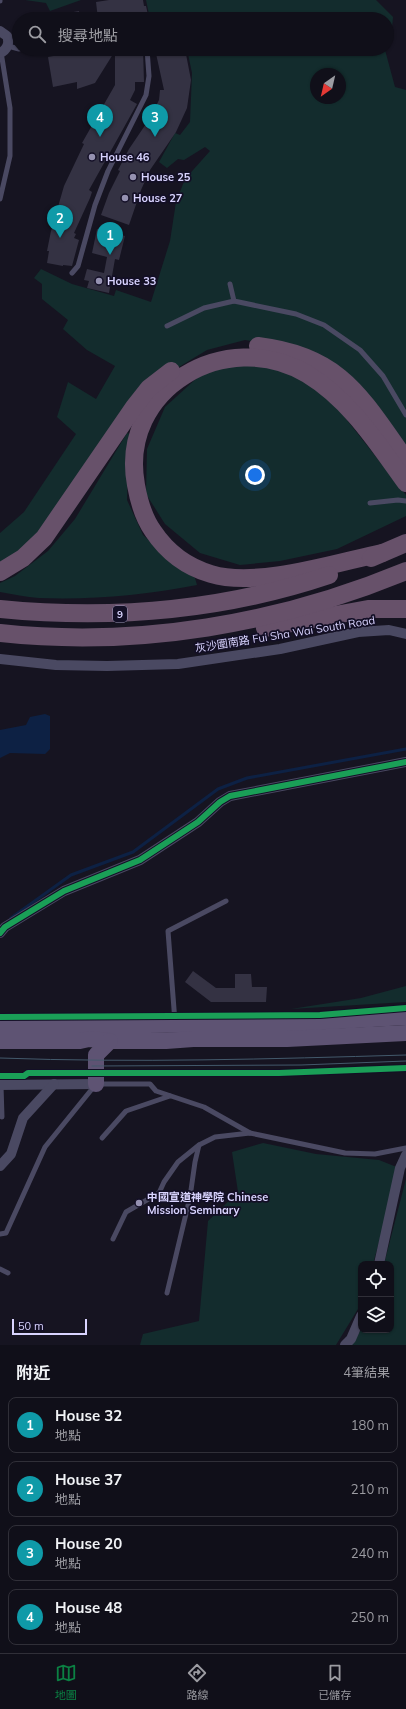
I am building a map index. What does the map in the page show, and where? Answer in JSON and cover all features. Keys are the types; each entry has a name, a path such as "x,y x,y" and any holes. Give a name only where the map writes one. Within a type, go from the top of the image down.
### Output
{"highway":[{"path":"0,572 23,558 53,527 110,439 149,388 188,360 210,352 234,347 258,346 282,349 305,356 326,367 346,382 363,399 406,460"},
{"path":"382,553 293,573 262,577 227,577 211,574 192,566 176,557 162,544 141,508 134,479 133,462 138,432 160,396 174,382 186,373 214,362 230,358 242,357 266,359 293,367 307,374 333,393 363,423 406,482"},
{"name":"9","path":"0,609 106,614 181,608 239,599 297,586 350,568 406,543"},
{"name":"9","path":"0,633 30,636 93,638 178,632 274,616 361,588 406,571"},
{"path":"178,632 246,631 304,622 368,609 406,609"}],"main road":[{"path":"0,1041 80,1041 175,1025 287,1024 406,1017"},
{"path":"0,1026 166,1042 193,1039 287,1038 406,1033"},
{"path":"96,1084 96,1055 114,1036"},
{"path":"80,1041 96,1055"}],"street":[{"path":"0,31 7,36 3,50"},
{"name":"灰沙圍南路 Fui Sha Wai South Road","path":"0,659 56,665 107,666 178,664 280,649 358,632 389,630 406,634"},
{"path":"0,933 5,927 64,891 140,860 198,822 220,802 230,796 406,762"},
{"path":"0,1166 11,1154 23,1118 54,1084"},
{"path":"0,1085 96,1084"},
{"path":"380,1261 400,1168 406,1155"},
{"path":"345,1345 350,1339 358,1322"}],"lane":[{"path":"0,199 10,156 10,108 3,50"},
{"path":"72,273 78,266 95,205 108,171 146,95 149,76 148,56"},
{"path":"230,284 234,300"},
{"path":"167,326 204,308 234,300 296,314 324,325 360,350 383,376 406,415"},
{"path":"370,504 398,500 406,501"},
{"path":"175,1025 168,931 226,901"},
{"path":"0,1234 6,1233 45,1147 96,1084 150,1084 156,1091 204,1107 250,1133 345,1153 375,1154 406,1148"},
{"path":"0,1085 2,1117"},
{"path":"102,1138 126,1111 170,1096"},
{"path":"113,1239 126,1212 159,1192 178,1162 199,1146 215,1137 250,1133"},
{"path":"167,1292 190,1197 199,1146"},
{"path":"0,1269 8,1273"}],"green space":[{"path":"25,0 81,0 50,11 46,3"},
{"path":"146,0 376,0 388,12 149,12"},
{"path":"188,56 387,56 395,87 406,90 406,451 302,349 245,340 207,350 169,373 34,541 0,564 0,533 24,512 76,434 57,417 68,382 96,399 115,366 87,350 63,329 68,320 42,299 42,284 34,278 41,269 72,284 114,296 116,290 151,302 170,241 176,202 185,179 210,151 205,147 184,160 178,159 167,168 159,162 175,133 180,135 190,122 192,73"},
{"path":"231,362 268,365 305,378 336,406 406,495 406,516 337,549 280,561 240,565 200,553 165,524 146,494 147,449 165,407 198,377"},
{"path":"127,433 133,435 128,463 127,500 143,535 166,556 195,578 197,585 158,592 79,598 39,598 0,592 0,583 15,576 48,551 75,519"},
{"path":"406,986 406,1002 291,1009 361,998"},
{"path":"263,1143 316,1154 379,1160 399,1168 374,1261 358,1261 358,1309 336,1345 140,1345 143,1334 199,1321 208,1221 238,1192 232,1152"},
{"path":"406,1179 406,1345 351,1345 359,1333 394,1333 394,1261 385,1261"}],"water":[{"path":"45,714 50,716 50,749 45,754 10,753 0,758 0,730 26,725 30,717"}],"building":[{"path":"109,0 143,0 147,12 97,12 96,2"},
{"path":"112,56 95,83 77,89 77,82 53,87 48,57"},
{"path":"115,56 143,56 144,82 135,82 135,90 130,100 137,104 89,190 92,192 90,198 74,233 76,234 74,238 79,240 72,266 47,263 49,251 47,251 51,231 64,186 84,144 82,143 115,85"},
{"path":"157,56 186,56 191,80 187,108 176,132 150,170 141,190 129,225 101,215 109,193 120,171 118,170 129,149 150,118 159,100 160,90 164,90"},
{"path":"97,229 125,236 119,260 115,259 109,293 87,288 89,281 84,280 87,269 104,273 107,257 92,253"},
{"path":"193,971 216,988 235,988 235,974 251,974 252,987 267,987 266,1002 211,1002 185,982"}],"waterway":[{"path":"11,918 71,875 133,852 218,789 247,778 406,749"}],"tram line":[{"path":"0,1058 152,1060 406,1055"},
{"path":"92,1066 301,1065 406,1061"}],"cycle path":[{"path":"0,933 5,927 64,891 140,860 198,822 220,802 230,796 406,762"},
{"path":"0,1017 320,1015 406,1008"},
{"path":"0,1076 24,1076 28,1073 279,1073 406,1068"}],"place":[{"name":"House 48","path":"100,137"},
{"name":"House 20","path":"155,137"},
{"name":"House 46","path":"92,157"},
{"name":"House 25","path":"133,177"},
{"name":"House 27","path":"125,198"},
{"name":"House 37","path":"60,238"},
{"name":"House 32","path":"110,255"},
{"name":"House 33","path":"99,281"},
{"name":"中國宣道神學院 Chinese Mission Seminary","path":"139,1203"}]}
